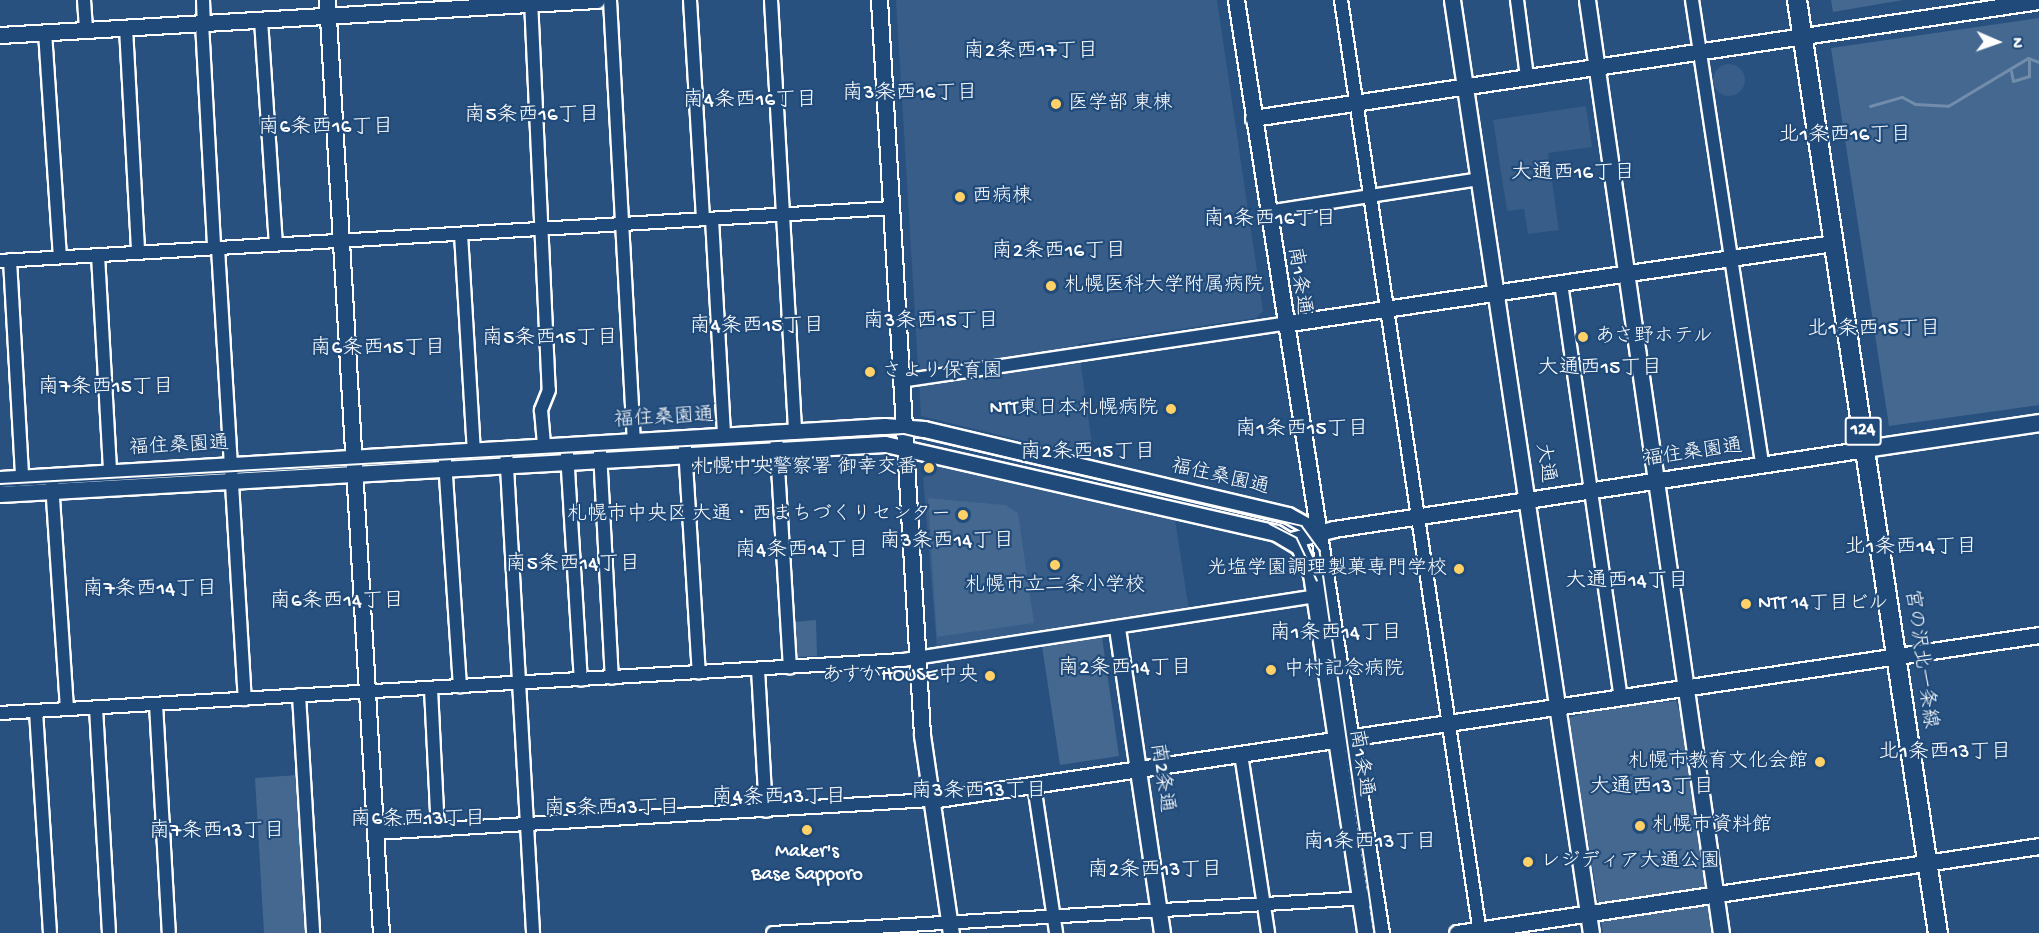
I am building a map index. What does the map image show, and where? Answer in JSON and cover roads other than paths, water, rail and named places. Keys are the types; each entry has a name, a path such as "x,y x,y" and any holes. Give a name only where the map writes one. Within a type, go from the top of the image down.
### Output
{"main road":[{"name":"宮の沢北一条線","path":"1797,0 1938,933"},
{"name":"福住桑園通","path":"1866,449 2039,423"}],"street":[{"path":"84,0 86,30"},
{"path":"203,0 216,248 245,699"},
{"path":"327,0 381,933"},
{"path":"0,35 328,16 450,4 597,0"},
{"path":"610,0 624,224 634,441"},
{"path":"690,0 724,437"},
{"path":"771,0 795,432"},
{"path":"879,0 917,659 931,800 950,928"},
{"name":"南1条通","path":"1236,0 1283,324 1317,531 1332,593 1382,933"},
{"path":"1341,0 1480,931"},
{"name":"大通","path":"1452,0 1591,933"},
{"path":"1516,0 1527,77"},
{"path":"1587,0 1659,480 1721,933"},
{"path":"1692,0 1762,465"},
{"path":"1253,118 2039,1"},
{"path":"531,2 549,390 541,410 544,447"},
{"path":"261,20 276,244"},
{"path":"126,28 138,253"},
{"path":"45,32 60,257"},
{"path":"1267,212 1479,179"},
{"path":"22,477 5,260 891,208"},
{"path":"461,234 474,451"},
{"path":"901,381 1833,243"},
{"path":"98,255 110,472"},
{"path":"1561,283 1621,697"},
{"name":"福住桑園通","path":"0,494 110,472 355,474 446,469 544,447 600,460 685,447 777,441 795,432 904,427 1288,515 1317,531"},
{"name":"福住桑園通","path":"0,479 22,477 52,483 232,473 354,457 474,451 506,457 566,453 599,443 634,441 685,447 724,437 905,446 1291,540 1317,531 1866,449"},
{"path":"777,441 790,668"},
{"path":"599,443 612,678"},
{"path":"685,447 699,673"},
{"path":"444,453 460,687"},
{"path":"566,453 581,680"},
{"path":"506,457 533,933"},
{"path":"52,483 67,709"},
{"path":"1291,540 1304,555 1317,531"},
{"name":"南1条通","path":"1304,555 1314,596 1365,933"},
{"path":"0,713 917,659 1332,593"},
{"name":"南2条通","path":"1117,628 1162,933"},
{"path":"375,833 931,800 2039,634"},
{"path":"758,669 765,811"},
{"path":"431,689 438,830"},
{"path":"299,695 313,933"},
{"path":"156,704 169,933"},
{"path":"96,708 109,933"},
{"path":"36,711 51,933"},
{"path":"1241,754 1268,933"},
{"path":"1034,785 1056,933"},
{"path":"1457,933 2039,846"},
{"path":"773,933 950,928 1054,916 1376,897"}],"waterway":[{"path":"1870,106 1902,97 1915,104 1948,106 2028,58 2039,62"},
{"path":"2011,71 2013,81 2029,76 2029,59"}],"tram line":[{"path":"0,484 904,434 1302,526 1320,551 1375,933"},
{"path":"1270,524 1297,538 1317,580"}],"place":[{"name":"医学部 東棟","path":"1056,104"},
{"name":"西病棟","path":"960,197"},
{"name":"札幌医科大学附属病院","path":"1051,286"},
{"name":"あさ野ホテル","path":"1583,337"},
{"name":"さより保育園","path":"870,372"},
{"name":"NTT東日本札幌病院","path":"1171,409"},
{"name":"札幌中央警察署 御幸交番","path":"929,468"},
{"name":"札幌市中央区 大通・西まちづくりセンター","path":"963,515"},
{"name":"札幌市立二条小学校","path":"1055,565"},
{"name":"光塩学園調理製菓専門学校","path":"1459,569"},
{"name":"NTT 14丁目ビル","path":"1746,604"},
{"name":"中村記念病院","path":"1271,670"},
{"name":"あすかHOUSE中央","path":"990,676"},
{"name":"札幌市教育文化会館","path":"1820,762"},
{"name":"札幌市資料館","path":"1640,826"},
{"name":"Maker's Base Sapporo","path":"807,830"},
{"name":"レジディア大通公園","path":"1528,862"}],"district":[{"name":"南2条西17丁目","path":"1031,53"},
{"name":"南3条西16丁目","path":"910,95"},
{"name":"南4条西16丁目","path":"750,102"},
{"name":"南5条西16丁目","path":"532,117"},
{"name":"南6条西16丁目","path":"326,129"},
{"name":"北1条西16丁目","path":"1845,137"},
{"name":"大通西16丁目","path":"1573,175"},
{"name":"南1条西16丁目","path":"1270,221"},
{"name":"南2条西16丁目","path":"1059,253"},
{"name":"南3条西15丁目","path":"931,323"},
{"name":"南4条西15丁目","path":"757,328"},
{"name":"北1条西15丁目","path":"1874,331"},
{"name":"南5条西15丁目","path":"550,340"},
{"name":"南6条西15丁目","path":"378,350"},
{"name":"大通西15丁目","path":"1600,370"},
{"name":"南7条西15丁目","path":"106,389"},
{"name":"南1条西15丁目","path":"1302,431"},
{"name":"南2条西15丁目","path":"1088,454"},
{"name":"南3条西14丁目","path":"947,543"},
{"name":"北1条西14丁目","path":"1911,549"},
{"name":"南4条西14丁目","path":"802,552"},
{"name":"南5条西14丁目","path":"573,566"},
{"name":"大通西14丁目","path":"1627,583"},
{"name":"南7条西14丁目","path":"150,591"},
{"name":"南6条西14丁目","path":"337,603"},
{"name":"南1条西14丁目","path":"1336,635"},
{"name":"南2条西14丁目","path":"1125,670"},
{"name":"北1条西13丁目","path":"1945,754"},
{"name":"大通西13丁目","path":"1652,789"},
{"name":"南3条西13丁目","path":"979,793"},
{"name":"南4条西13丁目","path":"779,799"},
{"name":"南5条西13丁目","path":"612,810"},
{"name":"南6条西13丁目","path":"418,821"},
{"name":"南7条西13丁目","path":"217,833"},
{"name":"南1条西13丁目","path":"1370,844"},
{"name":"南2条西13丁目","path":"1155,872"}]}
